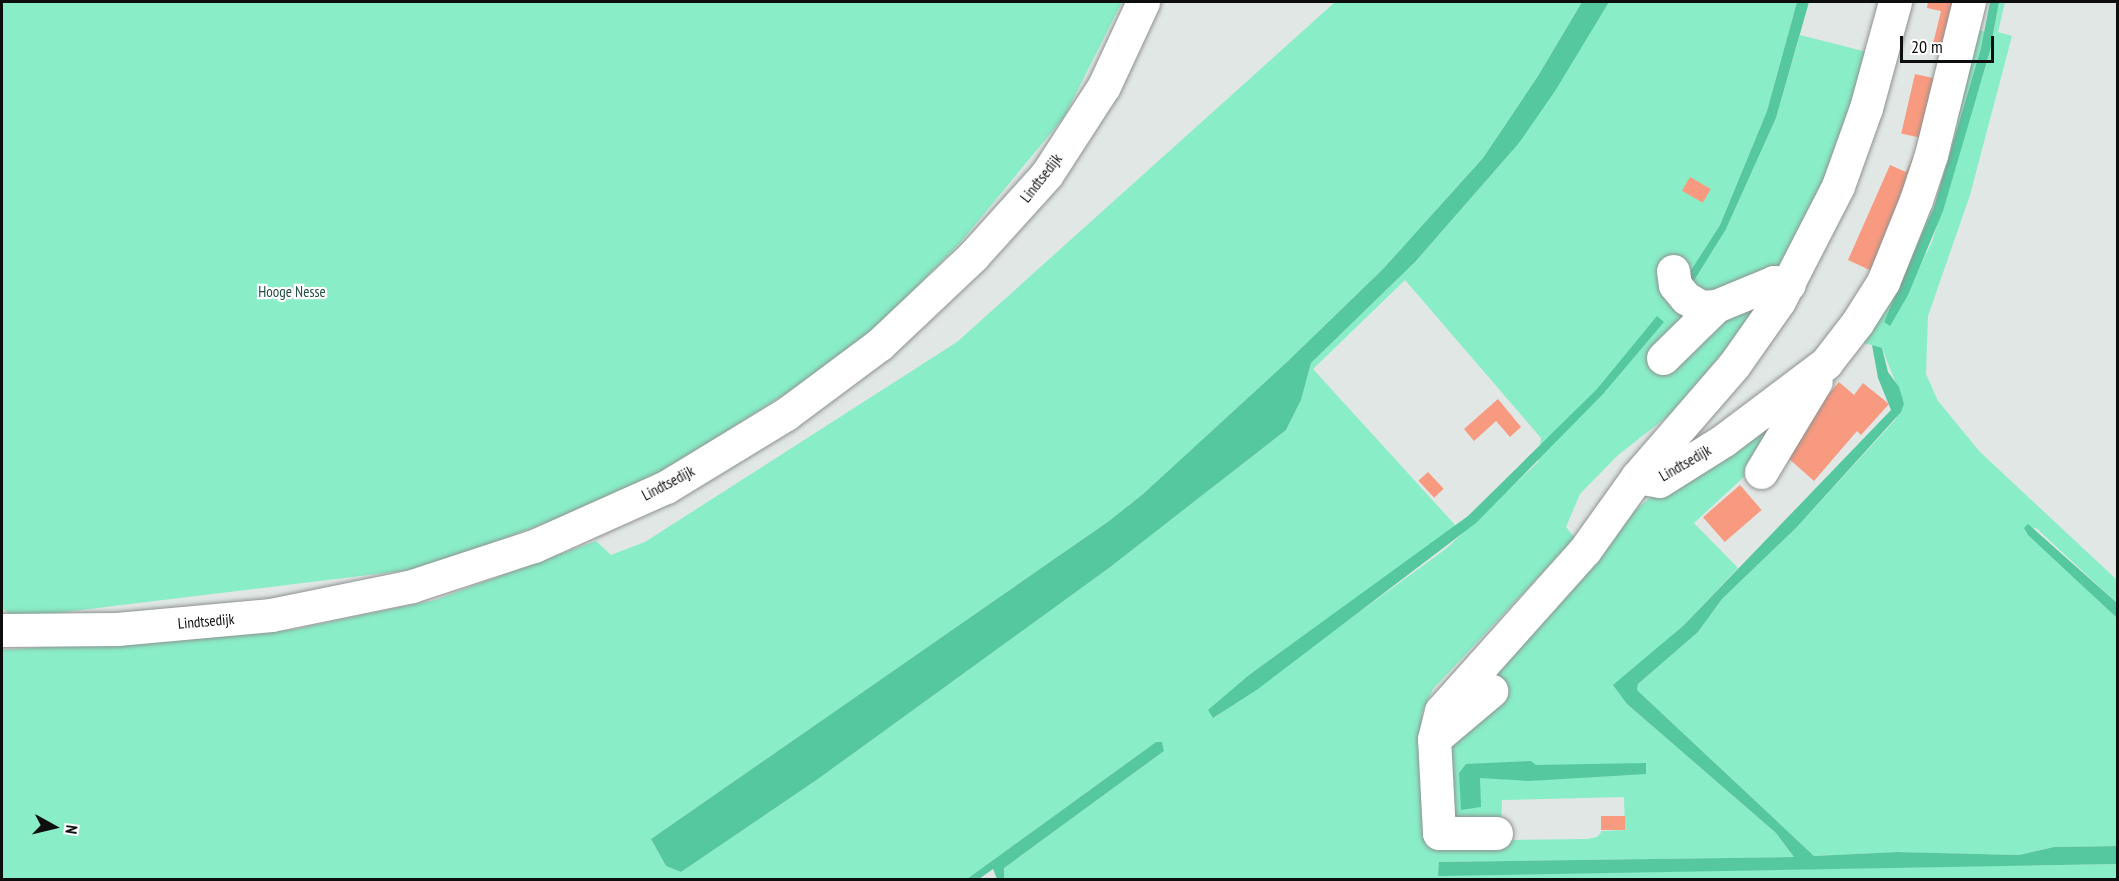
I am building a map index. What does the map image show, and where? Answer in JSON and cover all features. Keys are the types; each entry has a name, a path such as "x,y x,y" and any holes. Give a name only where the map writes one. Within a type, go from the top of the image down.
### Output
{"street":[{"name":"Lindtsedijk","path":"2,630 117,629 271,615 412,586 534,546 666,487 786,414 880,344 973,256 1047,174 1104,86 1143,2"},
{"name":"Lindtsedijk","path":"1637,477 1734,365 1789,284 1823,219 1849,158 1882,56 1895,2"},
{"name":"Lindtsedijk","path":"1637,477 1659,481 1724,440 1826,363 1848,334 1883,282 1916,200 1934,146 1969,2"},
{"path":"1673,271 1676,285 1686,298 1701,307 1716,306"},
{"path":"1848,334 1860,276"},
{"path":"1663,358 1716,306 1759,286 1773,282 1789,284"},
{"path":"1766,456 1826,363"},
{"path":"1496,833 1439,833 1434,739 1441,711 1585,550 1637,477"},
{"path":"1434,739 1491,691"}],"green space":[{"name":"Hooge Nesse","path":"2,2 1122,2 1064,117 959,244 855,349 638,488 426,568 15,618 2,608"},
{"path":"1335,2 1582,2 1538,76 1483,158 1383,269 1288,361 1143,494 1109,521 651,839 666,866 681,872 818,779 1109,568 1286,430 1301,400 1311,363 1415,262 1519,143 1609,2 1797,2 1767,111 1720,225 1686,278 1726,229 1776,118 1800,35 1871,53 1856,102 1788,263 1705,326 1762,293 1761,308 1669,415 1617,456 1580,494 1566,527 1575,538 1433,689 1422,713 1432,841 1588,839 1597,837 1602,831 1625,830 1624,797 1502,800 1501,826 1453,824 1448,724 1615,528 1660,489 1793,399 1760,462 1694,523 1738,568 1683,626 1619,682 1627,704 1776,833 1794,857 1439,862 1439,875 2117,864 2117,879 1004,879 1004,868 1164,751 1162,742 1156,742 967,879 2,879 2,650 291,630 435,600 596,541 611,555 645,542 957,342","holes":["1405,280 1541,438 1538,462 1447,548 1214,718 1249,675 1456,526 1313,369"]},
{"path":"1999,2 2005,2 1998,32 2012,36 1970,195 1928,316 1926,374 1938,401 1980,452 2117,580 2117,603 2036,528 2025,531 2117,618 2117,846 2054,847 2019,855 1897,852 1814,856 1637,690 1638,684 1698,632 1722,599 1796,528 1895,420 1904,404 1882,348 1857,341 1971,27 1985,32 1981,48 1923,238 1884,322 1890,325 1932,242 1990,52"}],"shaded area":[{"path":"1582,2 1609,2 1555,91 1519,143 1415,262 1311,363 1301,400 1286,430 1109,568 818,779 681,872 666,866 651,839 1109,521 1143,494 1288,361 1383,269 1483,158 1538,76"},
{"path":"1797,2 1809,2 1776,118 1726,229 1693,282 1686,278 1720,225 1767,111"},
{"path":"1990,2 1999,2 1990,51 1943,211 1908,295 1890,326 1884,322 1934,207 1981,48"},
{"path":"1657,316 1664,322 1603,394 1476,523 1258,689 1213,718 1208,710 1249,675 1468,516 1597,389"},
{"path":"1872,345 1882,348 1888,372 1899,387 1904,404 1901,412 1796,528 1722,599 1698,632 1638,684 1637,690 1814,856 1897,852 2019,855 2054,847 2117,846 2117,864 1438,876 1439,862 1794,857 1776,833 1627,704 1613,685 1683,626 1891,410 1878,378"},
{"path":"2028,524 2117,603 2117,618 2028,535 2024,528"},
{"path":"1156,742 1162,742 1164,751 1004,868 1004,879 997,879 993,869 979,879 967,879"},
{"path":"1531,761 1536,765 1646,763 1646,774 1529,781 1480,778 1481,807 1461,810 1459,773 1466,764"}],"building":[{"path":"1928,2 1954,2 1947,51 1932,48 1941,11 1927,8"},
{"path":"1915,74 1941,80 1928,140 1901,133"},
{"path":"1913,157 1923,161 1874,272 1848,260 1890,165 1906,172"},
{"path":"1690,177 1711,189 1703,203 1682,191"},
{"path":"1839,382 1854,395 1863,383 1889,404 1861,435 1857,431 1814,481 1787,457 1788,442"},
{"path":"1498,399 1521,427 1510,437 1496,421 1474,441 1464,429"},
{"path":"1428,472 1444,489 1434,498 1418,481"},
{"path":"1740,485 1762,510 1725,542 1703,517"},
{"path":"1601,816 1625,816 1625,830 1601,830"}]}
